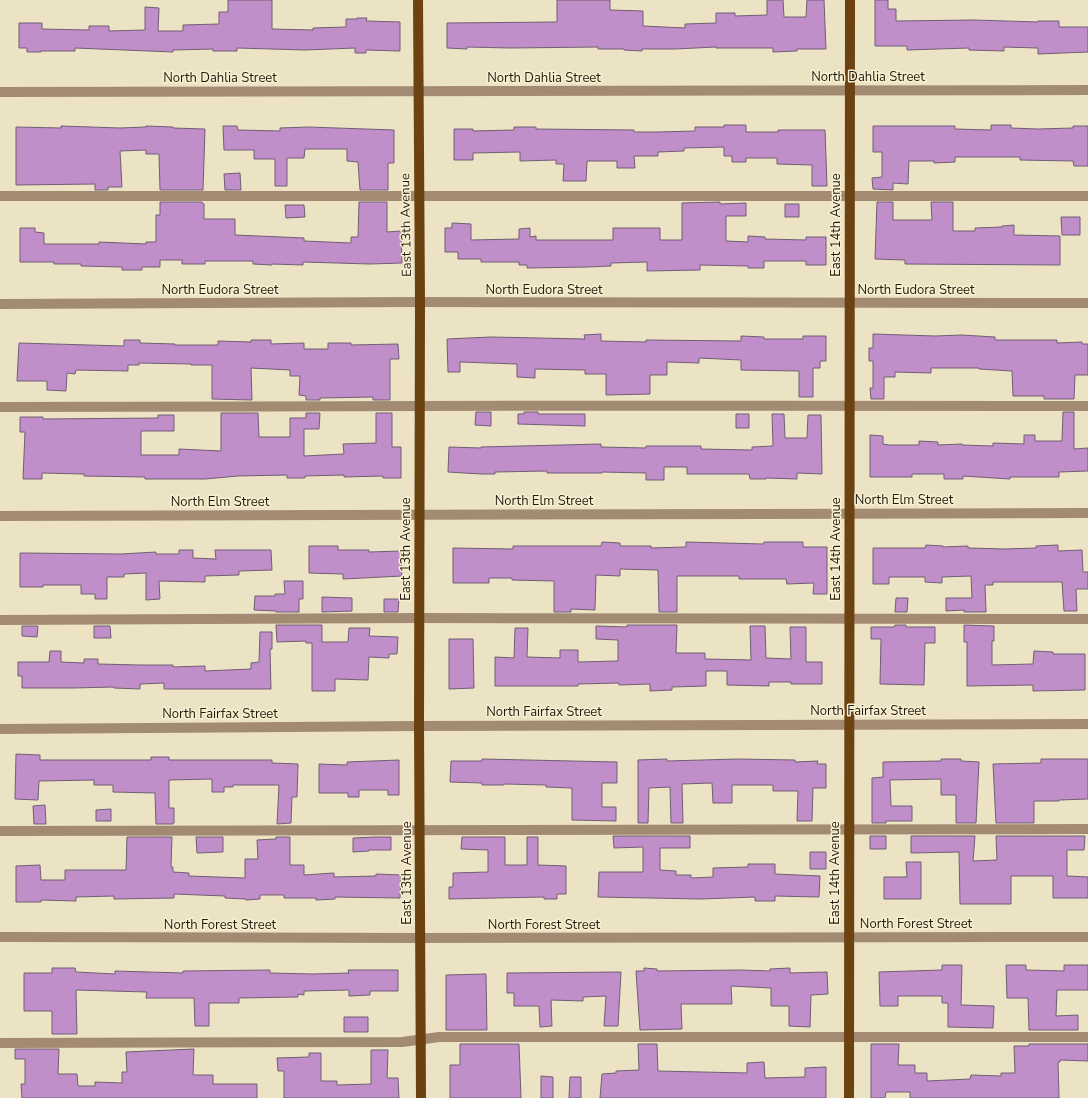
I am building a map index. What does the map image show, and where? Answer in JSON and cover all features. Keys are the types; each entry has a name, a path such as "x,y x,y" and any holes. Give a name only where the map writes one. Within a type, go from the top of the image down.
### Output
{"main road":[{"name":"East 13th Avenue","path":"418,0 421,1098"},
{"name":"East 14th Avenue","path":"849,1098 850,0"}],"street":[{"name":"North Dahlia Street","path":"0,92 1088,90"},
{"path":"0,196 1088,196"},
{"name":"North Eudora Street","path":"0,304 420,302 850,304 1088,303"},
{"path":"0,408 420,408 849,405 1088,406"},
{"name":"North Elm Street","path":"0,516 1088,513"},
{"path":"0,620 419,618 1088,619"},
{"name":"North Fairfax Street","path":"0,729 1088,724"},
{"path":"0,831 1088,829"},
{"name":"North Forest Street","path":"0,937 1088,937"},
{"path":"0,1043 402,1042 439,1037 1088,1037"}],"building":[{"path":"228,0 272,0 272,29 313,30 313,28 346,27 346,19 357,18 367,18 366,21 400,22 400,51 366,50 366,53 355,53 355,48 305,50 237,48 237,51 213,51 213,49 173,50 173,52 75,48 75,51 27,52 27,48 19,48 19,23 42,23 42,29 89,30 89,26 109,26 109,31 145,30 145,7 159,8 158,31 183,31 183,25 219,24 219,12 228,12"},
{"path":"557,0 610,0 610,10 643,11 643,26 685,28 685,24 716,23 716,13 735,13 735,16 767,15 767,0 783,0 784,17 806,17 807,0 824,0 826,49 797,49 797,51 773,52 773,48 716,47 642,49 642,51 598,49 598,47 447,48 447,23 557,22"},
{"path":"875,0 888,0 888,9 896,9 896,21 1059,21 1059,27 1088,27 1088,52 1038,54 1038,48 1004,47 1004,51 969,50 969,48 907,50 907,46 875,46"},
{"path":"724,125 746,125 746,132 825,130 827,186 812,186 812,165 777,164 777,158 746,158 746,162 732,162 732,156 724,156 724,147 684,148 684,151 658,152 658,156 634,156 635,168 617,168 617,161 587,161 586,181 563,181 564,164 556,164 556,160 520,161 520,152 473,153 473,160 454,160 454,129 473,129 473,131 514,130 514,127 536,127 536,129 634,130 634,132 657,132 695,131 695,127 724,127"},
{"path":"991,125 1011,125 1011,128 1038,129 1088,126 1088,166 1074,166 1073,161 1020,160 1020,157 955,157 955,162 934,163 934,161 909,161 908,184 893,183 893,190 873,189 872,178 882,177 882,152 873,152 873,126 955,126 955,129 991,130"},
{"path":"61,126 120,128 146,126 205,129 203,190 160,190 159,154 146,154 146,150 120,151 122,187 108,187 108,190 95,190 95,184 16,185 16,127 61,128"},
{"path":"223,126 237,126 238,130 280,131 280,128 308,127 394,130 394,163 388,163 388,190 360,190 358,162 347,161 347,149 305,149 304,158 287,158 287,186 275,186 275,159 254,159 254,150 224,150"},
{"path":"240,173 241,190 225,190 224,174"},
{"path":"160,202 202,202 204,204 204,219 235,219 235,235 304,238 304,241 351,243 351,237 358,237 359,202 387,202 387,232 401,231 402,263 370,264 303,262 303,265 272,265 253,264 253,261 205,261 205,264 182,264 182,260 160,260 160,267 142,267 142,270 122,270 122,267 81,266 81,264 54,264 54,262 20,262 20,228 35,228 35,232 44,233 44,244 99,244 99,242 146,244 146,242 156,242 156,215 160,215"},
{"path":"720,202 720,204 746,203 746,216 726,216 726,241 748,242 748,236 765,237 765,239 806,240 806,237 826,237 826,265 806,265 806,261 764,261 764,268 748,268 748,266 700,265 700,270 647,271 647,262 611,263 611,266 527,268 527,265 519,265 519,262 481,262 481,259 458,259 458,252 445,252 445,228 452,228 452,223 471,224 471,240 519,239 519,229 530,228 530,237 536,236 536,240 613,240 613,228 660,228 660,240 682,240 682,203"},
{"path":"877,202 893,202 893,220 932,220 931,202 953,202 953,231 975,231 975,228 1014,225 1014,235 1060,236 1060,265 905,264 905,260 875,259"},
{"path":"785,204 799,204 799,217 785,217"},
{"path":"285,205 304,205 305,217 286,218"},
{"path":"1061,217 1080,217 1080,235 1062,235"},
{"path":"601,334 601,341 646,342 646,340 741,341 741,336 764,337 764,339 803,339 803,336 826,336 826,361 820,361 820,368 813,368 813,397 799,397 799,371 741,370 741,360 699,358 699,363 667,362 667,375 650,375 650,394 606,395 606,374 585,374 585,370 535,369 535,378 517,377 517,364 460,362 460,372 448,372 447,339 491,337 585,339 584,335"},
{"path":"873,334 935,336 962,335 995,337 995,340 1057,340 1057,343 1082,342 1082,344 1088,344 1088,375 1075,375 1074,399 1044,399 1044,396 1013,396 1012,371 979,368 931,368 931,373 895,372 895,377 884,377 884,399 871,399 870,388 873,388 873,361 869,361 869,348 873,348"},
{"path":"124,340 140,340 140,343 175,345 218,345 218,341 251,342 251,340 271,340 271,344 304,343 304,349 328,349 328,343 351,343 351,345 398,344 399,359 390,359 390,400 373,400 373,397 320,398 320,400 306,400 306,396 299,395 300,376 290,376 290,370 251,368 252,400 212,399 212,365 139,363 139,365 128,365 128,371 76,370 75,374 67,373 66,391 47,390 47,381 17,381 19,343 124,346"},
{"path":"476,412 491,412 491,426 475,425"},
{"path":"524,412 538,412 538,414 585,414 585,426 518,424 518,414 524,414"},
{"path":"1063,412 1074,412 1074,449 1088,448 1088,471 1059,472 1059,477 1010,477 1010,479 963,476 963,479 944,479 944,474 912,474 912,477 870,477 870,435 883,436 883,444 889,445 919,445 919,441 938,442 938,445 962,444 993,446 993,443 1024,444 1024,435 1035,435 1035,441 1062,441"},
{"path":"221,413 258,413 259,437 290,437 290,418 306,418 306,413 320,413 319,429 304,429 304,456 344,454 343,444 376,443 376,413 392,413 392,447 401,447 401,478 383,478 383,476 344,477 344,475 287,478 287,475 238,476 205,479 145,479 145,477 84,476 84,474 42,473 42,479 23,479 25,432 20,432 20,417 43,417 43,419 158,418 158,415 174,415 174,431 141,431 141,455 179,455 179,449 221,451"},
{"path":"736,414 749,414 749,428 736,428"},
{"path":"772,414 784,414 785,438 807,438 808,415 821,415 822,474 797,473 797,479 750,479 749,474 687,474 687,467 664,467 664,480 646,480 646,473 547,473 547,471 495,472 495,474 481,474 448,472 449,447 481,448 601,444 601,447 646,448 646,446 701,446 701,449 752,450 752,447 773,446"},
{"path":"602,542 620,543 620,546 651,546 651,548 686,547 686,542 763,544 764,542 803,542 803,547 827,547 827,594 813,594 814,583 787,584 786,579 739,579 739,576 677,576 677,612 659,612 658,570 620,569 620,576 596,575 595,610 571,609 571,612 554,612 554,581 489,578 489,583 453,583 453,548 513,549 513,546 601,546"},
{"path":"926,545 1005,549 1036,548 1036,546 1058,545 1058,551 1082,550 1083,572 1088,572 1088,589 1076,589 1077,611 1064,611 1062,582 993,582 993,585 985,585 986,612 964,612 964,610 946,611 946,598 972,598 971,576 942,577 942,583 925,582 925,577 889,577 889,584 873,584 873,548 925,548"},
{"path":"309,546 338,546 338,550 369,550 369,552 401,551 402,576 343,579 343,574 309,573"},
{"path":"179,550 193,550 193,558 216,559 215,550 271,550 272,570 239,571 239,575 205,576 205,582 159,581 160,599 146,600 146,573 124,574 124,577 107,577 107,599 95,599 95,594 81,594 81,585 43,585 43,587 20,587 20,553 121,554 156,552 156,554 179,554"},
{"path":"284,581 303,581 303,599 299,599 299,612 254,610 255,596 275,596 275,594 285,594"},
{"path":"322,597 352,598 352,611 322,612"},
{"path":"896,598 908,598 907,612 895,612"},
{"path":"384,599 399,599 398,612 384,612"},
{"path":"276,625 322,625 322,642 348,642 349,628 370,628 369,636 398,637 397,654 389,654 389,658 369,657 368,680 335,679 335,691 312,691 312,643 306,643 306,641 277,642"},
{"path":"627,625 677,625 676,653 705,653 705,659 751,660 750,626 765,626 766,658 791,659 790,627 806,627 806,662 822,662 822,684 769,682 769,686 727,685 727,671 706,671 706,686 672,687 672,690 650,691 650,684 619,685 619,683 578,684 578,686 495,686 495,657 514,658 515,628 528,628 527,657 560,658 560,650 578,650 578,662 618,661 618,640 596,639 596,626 627,627"},
{"path":"895,625 906,625 906,627 935,627 935,643 925,643 924,685 880,684 881,639 871,639 871,627 894,627"},
{"path":"964,625 994,626 994,641 992,641 992,665 1033,664 1034,651 1053,652 1053,654 1085,654 1085,690 1033,691 1033,685 967,686 967,642 964,642"},
{"path":"22,626 38,626 37,637 22,636"},
{"path":"94,626 110,626 111,638 94,638"},
{"path":"260,632 272,632 272,649 270,649 271,689 164,689 164,683 140,684 140,689 114,687 22,688 22,676 18,676 18,662 49,662 50,651 61,651 61,662 84,663 84,659 98,659 98,664 173,665 173,667 205,666 205,671 251,669 251,663 259,662"},
{"path":"449,639 473,639 474,688 449,689"},
{"path":"16,754 40,755 40,760 151,760 151,757 169,757 169,760 272,760 272,763 298,764 297,797 292,797 291,823 277,824 279,785 233,785 233,787 224,787 224,792 212,792 212,779 169,780 169,808 174,808 174,823 156,824 155,793 113,792 113,785 94,785 94,780 39,781 38,800 15,799"},
{"path":"482,759 617,762 617,783 602,783 602,807 616,807 616,821 572,820 572,788 546,787 546,785 482,785 482,783 450,782 451,761 482,761"},
{"path":"667,759 667,761 737,759 795,760 795,762 818,761 817,764 826,764 826,788 813,788 812,821 797,821 798,791 773,791 773,785 732,785 732,803 713,803 712,783 682,784 683,823 671,823 670,787 649,788 648,823 638,823 638,760"},
{"path":"941,759 961,759 961,761 979,762 976,823 956,823 956,795 941,795 941,779 890,780 891,806 912,806 912,821 886,821 886,823 872,823 872,778 883,777 883,762 941,761"},
{"path":"1041,759 1088,759 1088,799 1034,801 1034,823 996,823 993,764 1041,763"},
{"path":"399,760 399,795 388,795 388,790 359,790 359,797 348,797 348,793 319,793 319,764 347,765 347,762"},
{"path":"45,805 46,824 34,824 33,806"},
{"path":"111,809 111,821 96,821 96,810"},
{"path":"613,836 690,836 690,848 660,848 660,870 676,871 676,875 691,875 691,878 713,877 713,868 748,867 748,864 775,864 775,874 820,876 819,897 775,896 775,901 755,901 755,897 701,899 598,897 599,872 643,872 643,847 614,848"},
{"path":"870,836 886,836 886,849 870,849"},
{"path":"911,836 975,836 973,861 997,860 996,836 1085,836 1084,850 1067,850 1067,876 1088,877 1088,898 1053,898 1053,876 1011,876 1011,904 960,904 959,852 911,853"},
{"path":"127,837 172,837 171,867 173,867 173,872 189,873 189,876 245,878 245,859 258,859 257,840 276,839 276,837 290,837 290,865 304,865 304,875 334,873 334,877 376,876 376,874 401,875 400,898 335,897 335,899 316,900 316,898 284,898 284,895 260,895 260,899 246,900 225,898 225,896 174,894 174,898 114,899 114,896 76,897 76,901 41,900 41,902 16,902 16,866 40,865 41,880 65,880 65,870 126,870"},
{"path":"196,837 223,837 223,852 197,853"},
{"path":"391,837 391,850 353,852 353,838"},
{"path":"462,837 505,837 505,865 527,865 527,837 538,837 538,865 566,866 566,894 557,894 557,899 544,899 544,897 449,899 449,887 453,887 453,873 488,872 488,850 461,849"},
{"path":"810,852 826,852 826,869 810,869"},
{"path":"906,862 921,862 921,899 884,899 884,877 907,877"},
{"path":"942,965 962,965 961,1005 994,1006 993,1028 948,1027 948,1003 942,1003 942,996 898,996 898,1006 880,1006 879,972 942,970"},
{"path":"1006,965 1026,965 1026,970 1064,971 1064,965 1088,965 1088,990 1057,990 1056,1016 1078,1015 1078,1030 1029,1030 1028,998 1007,998"},
{"path":"52,968 75,968 76,972 115,974 115,971 183,973 183,971 270,970 270,973 313,974 349,973 348,970 398,970 398,991 370,991 370,995 349,996 349,990 304,991 304,995 298,994 298,997 239,998 239,1003 209,1003 209,1026 195,1026 194,998 146,998 147,992 76,990 77,1034 52,1034 52,1011 24,1011 24,973 52,973"},
{"path":"644,968 657,969 657,971 770,971 770,969 790,968 790,973 827,972 828,994 811,995 810,1027 789,1026 789,1006 771,1006 771,988 731,986 732,1004 681,1004 682,1029 640,1030 636,971 644,971"},
{"path":"621,972 618,1026 604,1026 606,996 583,997 583,1001 551,1000 552,1026 540,1027 539,1006 514,1006 514,993 507,993 507,973"},
{"path":"486,974 487,1030 446,1030 446,975"},
{"path":"344,1017 368,1017 368,1032 344,1032"},
{"path":"460,1044 519,1044 521,1098 450,1098 450,1065 460,1065"},
{"path":"638,1044 657,1044 658,1071 747,1073 747,1063 764,1062 765,1078 805,1077 805,1068 826,1067 826,1098 600,1098 602,1074 616,1073 616,1071 639,1070"},
{"path":"871,1044 899,1044 898,1065 915,1065 915,1073 927,1073 927,1081 970,1079 971,1075 1001,1076 1001,1073 1015,1073 1014,1046 1029,1046 1029,1044 1088,1044 1088,1061 1060,1060 1060,1062 1058,1062 1059,1098 910,1098 910,1092 886,1092 885,1098 871,1098"},
{"path":"15,1049 59,1049 58,1074 77,1074 78,1086 95,1086 95,1082 122,1083 122,1072 127,1072 126,1052 194,1049 193,1075 213,1075 213,1084 257,1084 257,1098 22,1098 21,1084 25,1084 25,1059 15,1059"},
{"path":"371,1050 388,1050 387,1078 398,1078 399,1098 284,1098 284,1071 278,1071 277,1058 309,1057 309,1053 321,1053 321,1081 337,1081 337,1085 371,1084"},
{"path":"541,1076 553,1077 553,1098 541,1098"},
{"path":"570,1077 581,1077 581,1098 569,1098"}]}
